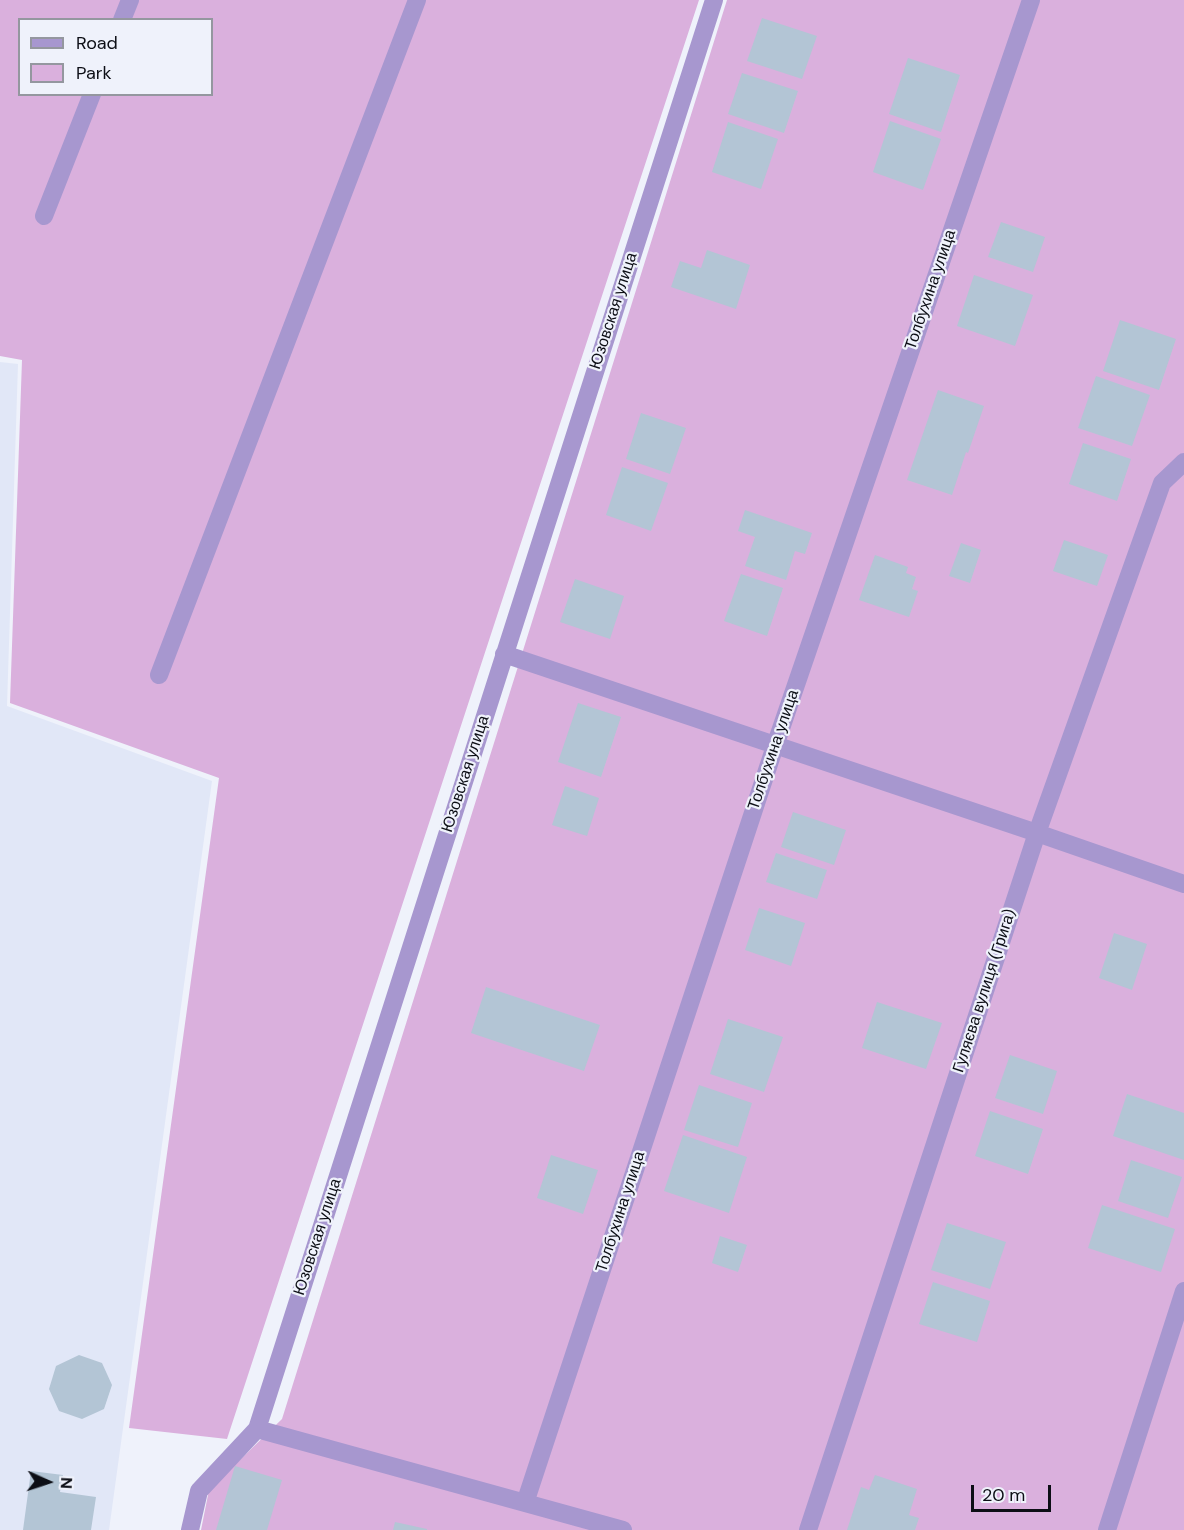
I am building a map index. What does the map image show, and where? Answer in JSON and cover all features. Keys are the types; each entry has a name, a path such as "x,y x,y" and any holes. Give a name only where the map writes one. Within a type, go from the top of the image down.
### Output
{"lane":[{"path":"123,18 130,0"},
{"path":"159,675 417,0"},
{"name":"Юзовская улица","path":"190,1530 199,1491 257,1429 714,0"},
{"name":"Толбухина улица","path":"525,1503 775,746 1031,0"},
{"path":"44,216 91,96"},
{"name":"Гуляєва вулиця (Грига)","path":"808,1530 1037,833 1162,483 1184,462"},
{"path":"504,654 1184,884"},
{"path":"1107,1530 1184,1291"},
{"path":"257,1429 623,1530"}],"shaded area":[{"path":"0,362 18,364 7,706 212,781 109,1530 0,1530"}],"green space":[{"path":"0,0 699,0 227,1439 129,1428 219,778 10,703 22,360 0,356"},
{"path":"727,0 1184,0 1184,1530 201,1530 209,1490 282,1419"}],"building":[{"path":"762,18 817,36 802,79 747,61"},
{"path":"908,58 960,75 941,132 889,114"},
{"path":"742,73 798,91 784,133 728,114"},
{"path":"890,121 941,139 923,190 873,172"},
{"path":"728,122 778,139 761,189 712,172"},
{"path":"1001,222 1045,237 1033,272 988,257"},
{"path":"707,250 750,265 736,309 671,287 680,261 701,268"},
{"path":"974,275 1033,295 1015,346 957,326"},
{"path":"1120,320 1176,339 1159,390 1103,371"},
{"path":"1096,376 1150,395 1132,446 1078,428"},
{"path":"938,390 984,406 952,495 907,480"},
{"path":"641,413 686,428 670,474 626,459"},
{"path":"1083,443 1131,459 1117,501 1069,484"},
{"path":"622,467 668,483 651,531 606,515"},
{"path":"745,510 812,533 805,554 795,551 786,580 745,566 755,537 738,531"},
{"path":"1064,540 1108,555 1097,586 1053,571"},
{"path":"961,543 981,550 970,583 949,576"},
{"path":"875,555 908,567 906,573 916,577 912,589 918,591 909,617 859,600"},
{"path":"741,574 783,588 767,636 724,621"},
{"path":"575,579 624,596 610,639 560,622"},
{"path":"578,703 621,717 601,777 558,762"},
{"path":"565,786 599,798 587,836 552,825"},
{"path":"793,812 846,830 834,865 781,847"},
{"path":"776,853 827,870 817,899 766,882"},
{"path":"759,908 805,923 791,966 745,950"},
{"path":"1114,933 1147,944 1132,990 1099,978"},
{"path":"486,987 600,1025 584,1071 471,1033"},
{"path":"877,1002 942,1023 926,1069 862,1048"},
{"path":"728,1019 783,1037 764,1092 710,1074"},
{"path":"1010,1055 1057,1071 1043,1114 995,1098"},
{"path":"699,1085 752,1103 738,1147 684,1130"},
{"path":"1127,1094 1184,1113 1184,1160 1113,1136"},
{"path":"990,1111 1043,1129 1028,1174 975,1156"},
{"path":"683,1135 747,1157 729,1213 664,1191"},
{"path":"551,1155 598,1170 583,1214 537,1198"},
{"path":"1131,1160 1182,1177 1168,1218 1118,1201"},
{"path":"1102,1205 1175,1229 1161,1272 1088,1248"},
{"path":"947,1223 1006,1242 990,1289 931,1270"},
{"path":"720,1236 747,1245 738,1272 712,1263"},
{"path":"933,1282 990,1301 977,1342 919,1324"},
{"path":"79,1355 102,1363 112,1385 104,1409 82,1419 59,1411 49,1389 56,1366"},
{"path":"235,1466 282,1480 267,1530 216,1530"},
{"path":"31,1471 63,1475 60,1492 96,1497 91,1530 23,1530"},
{"path":"875,1475 917,1489 909,1515 919,1518 915,1530 847,1530 861,1487 869,1490"},
{"path":"395,1522 427,1529 427,1530 393,1530"}]}
